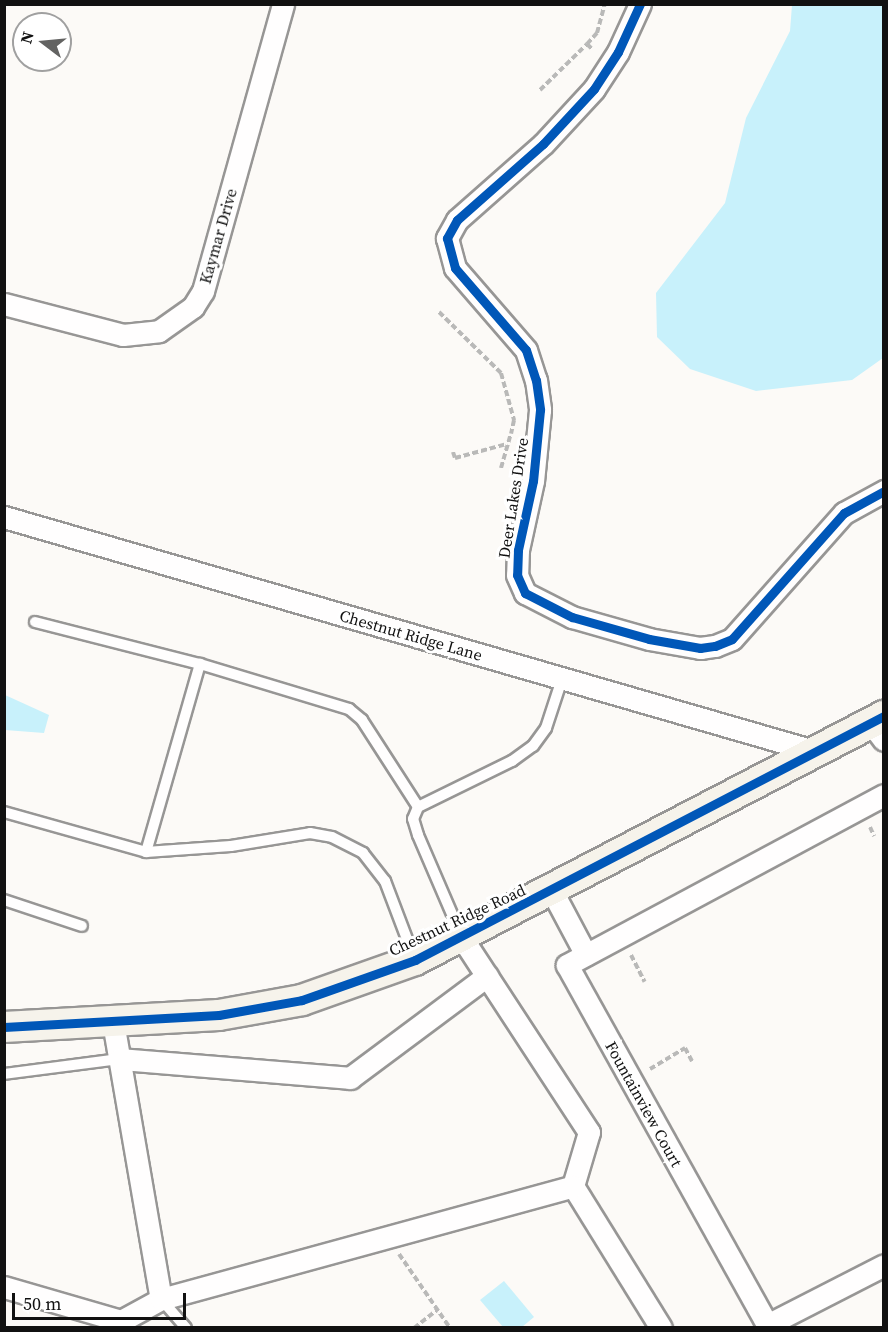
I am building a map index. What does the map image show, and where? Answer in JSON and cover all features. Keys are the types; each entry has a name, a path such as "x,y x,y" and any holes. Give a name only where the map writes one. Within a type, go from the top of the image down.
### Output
{"street":[{"name":"Kaymar Drive","path":"4,304 123,335 159,331 194,307 203,291 283,4"},
{"name":"Deer Lakes Drive","path":"639,4 637,17 594,89 543,144 457,220 447,238 456,268 526,350 536,380 540,410 534,471 518,550 517,575 525,593 572,617 649,639 700,648 715,646 732,639 844,513 884,491"},
{"name":"Chestnut Ridge Lane","path":"4,517 817,752"},
{"name":"Chestnut Ridge Road","path":"4,1027 219,1015 302,1000 415,960 462,938 817,752 879,726"},
{"path":"552,891 586,955 884,795"},
{"path":"462,938 589,1132 573,1186 660,1328"},
{"name":"Fountainview Court","path":"586,955 567,965 767,1325 884,1265"},
{"path":"120,1059 350,1078 487,976"},
{"path":"113,1022 161,1299"},
{"path":"4,1287 121,1321 161,1299 573,1186"}],"lane":[{"path":"35,622 200,664 349,710 362,720 418,807"},
{"path":"146,852 200,664"},
{"path":"462,938 413,819 418,807 512,761 533,746 546,729 562,678"},
{"path":"4,812 146,852 231,846 310,833 348,843 363,853 385,881 415,960"},
{"path":"4,900 82,926"},
{"path":"4,1074 120,1059"},
{"path":"161,1299 186,1328"}],"path":[{"path":"540,90 597,33 605,4"},
{"path":"587,44 609,65"},
{"path":"439,312 501,373 514,420 510,434"},
{"path":"453,452 455,458 508,444"},
{"path":"621,936 645,982"},
{"path":"631,1080 685,1048 692,1061"},
{"path":"402,1262 450,1328"},
{"path":"414,1328 437,1310"}],"water":[{"path":"792,5 883,5 883,358 852,380 756,391 690,369 657,337 656,293 725,203 746,118 790,31"},
{"path":"5,695 49,715 44,733 5,730"},
{"path":"504,1281 534,1317 522,1327 503,1327 480,1300"}],"cycle path":[{"path":"640,4 618,52 594,89 543,144 457,220 447,238 455,268 526,350 536,380 540,410 533,481 518,550 517,575 525,593 572,617 649,639 700,648 715,646 732,639 844,513 884,491"},
{"path":"4,1027 219,1015 302,1000 415,960 884,716"}]}
